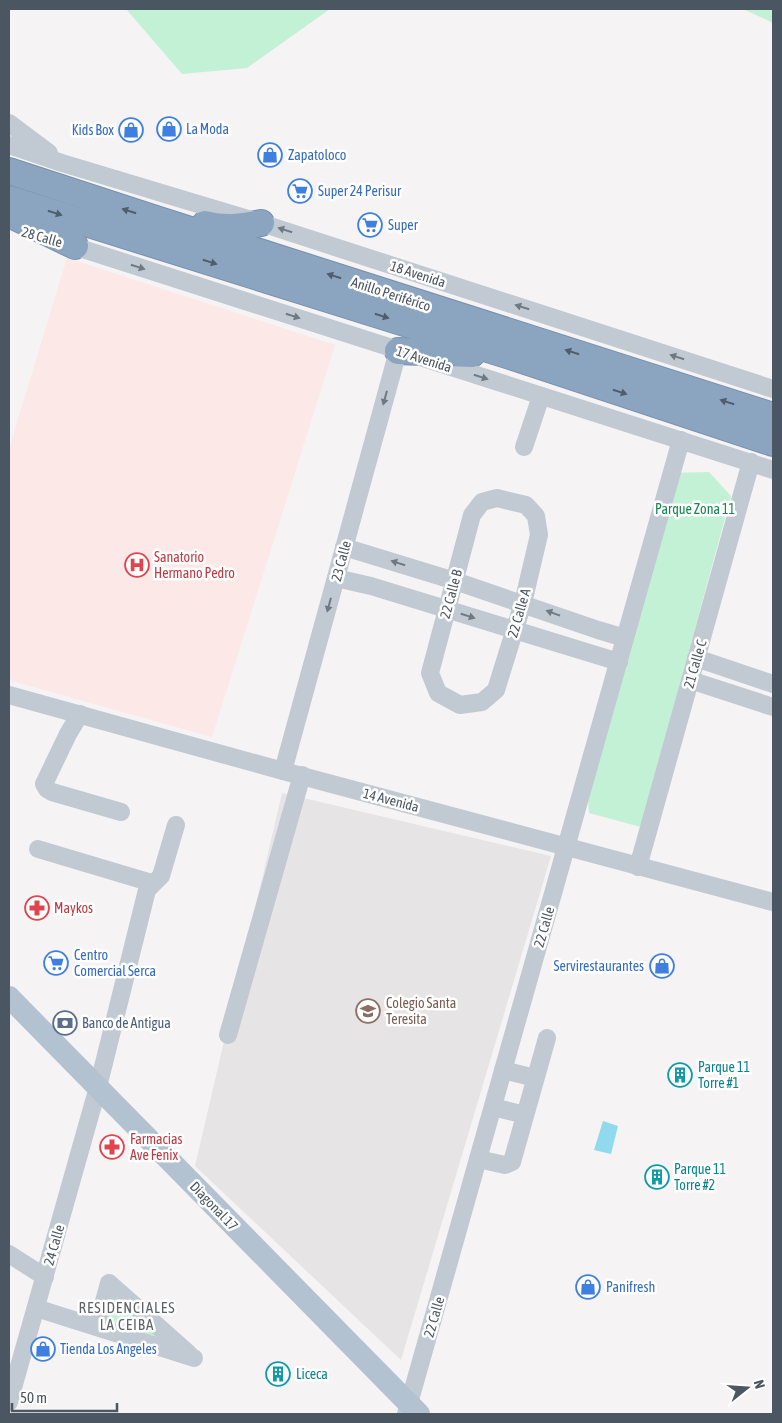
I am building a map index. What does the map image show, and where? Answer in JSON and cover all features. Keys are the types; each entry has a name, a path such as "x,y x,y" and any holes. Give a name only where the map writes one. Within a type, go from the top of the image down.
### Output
{"highway":[{"name":"Anillo Periférico","path":"9,170 156,219 773,416"},
{"name":"Anillo Periférico","path":"9,199 510,356 773,443"},
{"path":"9,214 75,246"},
{"path":"156,219 182,219 224,228 238,228 261,223"},
{"path":"398,351 510,356"}],"main road":[{"name":"Diagonal 17","path":"9,997 411,1411"}],"street":[{"path":"9,123 62,163"},
{"path":"9,145 62,163"},
{"name":"18 Avenida","path":"62,163 261,223 773,389"},
{"name":"28 Calle","path":"9,227 75,246"},
{"name":"17 Avenida","path":"75,246 773,470"},
{"name":"23 Calle","path":"283,771 398,351"},
{"path":"524,447 541,396"},
{"name":"22 Calle","path":"411,1411 503,1070 681,440"},
{"name":"21 Calle C","path":"638,867 751,462"},
{"name":"22 Calle B","path":"496,690 482,702 460,705 438,693 430,673 472,515 482,502 497,498 526,505 536,516 539,535"},
{"name":"22 Calle A","path":"496,690 523,603 539,535"},
{"path":"344,547 523,603 625,638"},
{"path":"336,578 371,586 618,662"},
{"path":"696,658 773,684"},
{"path":"690,680 773,707"},
{"name":"14 Avenida","path":"9,694 283,771 773,902"},
{"path":"80,714 68,734 44,784 47,790 52,792 121,812"},
{"path":"228,1036 302,775"},
{"name":"24 Calle","path":"9,1402 13,1370 36,1308 45,1277 98,1087 147,890 161,876 176,825"},
{"path":"38,849 152,883"},
{"path":"478,1160 505,1165 512,1162 547,1038"},
{"path":"503,1070 535,1078"},
{"path":"493,1107 525,1115"},
{"path":"9,1254 45,1277"},
{"path":"36,1308 194,1358 109,1283 97,1327"}],"shaded area":[{"name":"Sanatorio Hermano Pedro","path":"67,258 335,345 212,737 9,680 9,449"},
{"name":"Colegio Santa Teresita","path":"282,793 551,856 401,1360 195,1166"}],"green space":[{"path":"126,9 330,9 247,68 182,74"},
{"path":"743,9 773,9 773,23"},
{"name":"Parque Zona 11","path":"709,472 731,496 641,827 589,813 588,797 672,473"},
{"path":"110,1291 176,1348 100,1325"}],"water":[{"path":"603,1121 618,1126 611,1154 594,1150"}],"place":[{"name":"La Moda","path":"169,129"},
{"name":"Kids Box","path":"131,130"},
{"name":"Zapatoloco","path":"270,155"},
{"name":"Super 24 Perisur","path":"300,191"},
{"name":"Super","path":"370,225"},
{"name":"Sanatorio Hermano Pedro","path":"137,565"},
{"name":"Maykos","path":"37,908"},
{"name":"Centro Comercial Serca","path":"56,963"},
{"name":"Servirestaurantes","path":"662,966"},
{"name":"Colegio Santa Teresita","path":"368,1011"},
{"name":"Banco de Antigua","path":"65,1023"},
{"name":"Parque 11 Torre #1","path":"680,1075"},
{"name":"Farmacias Ave Fenix","path":"112,1147"},
{"name":"Parque 11 Torre #2","path":"657,1177"},
{"name":"Panifresh","path":"588,1287"},
{"name":"Tienda Los Angeles","path":"43,1349"},
{"name":"Liceca","path":"278,1374"}],"district":[{"name":"RESIDENCIALES LA CEIBA","path":"127,1316"}]}
